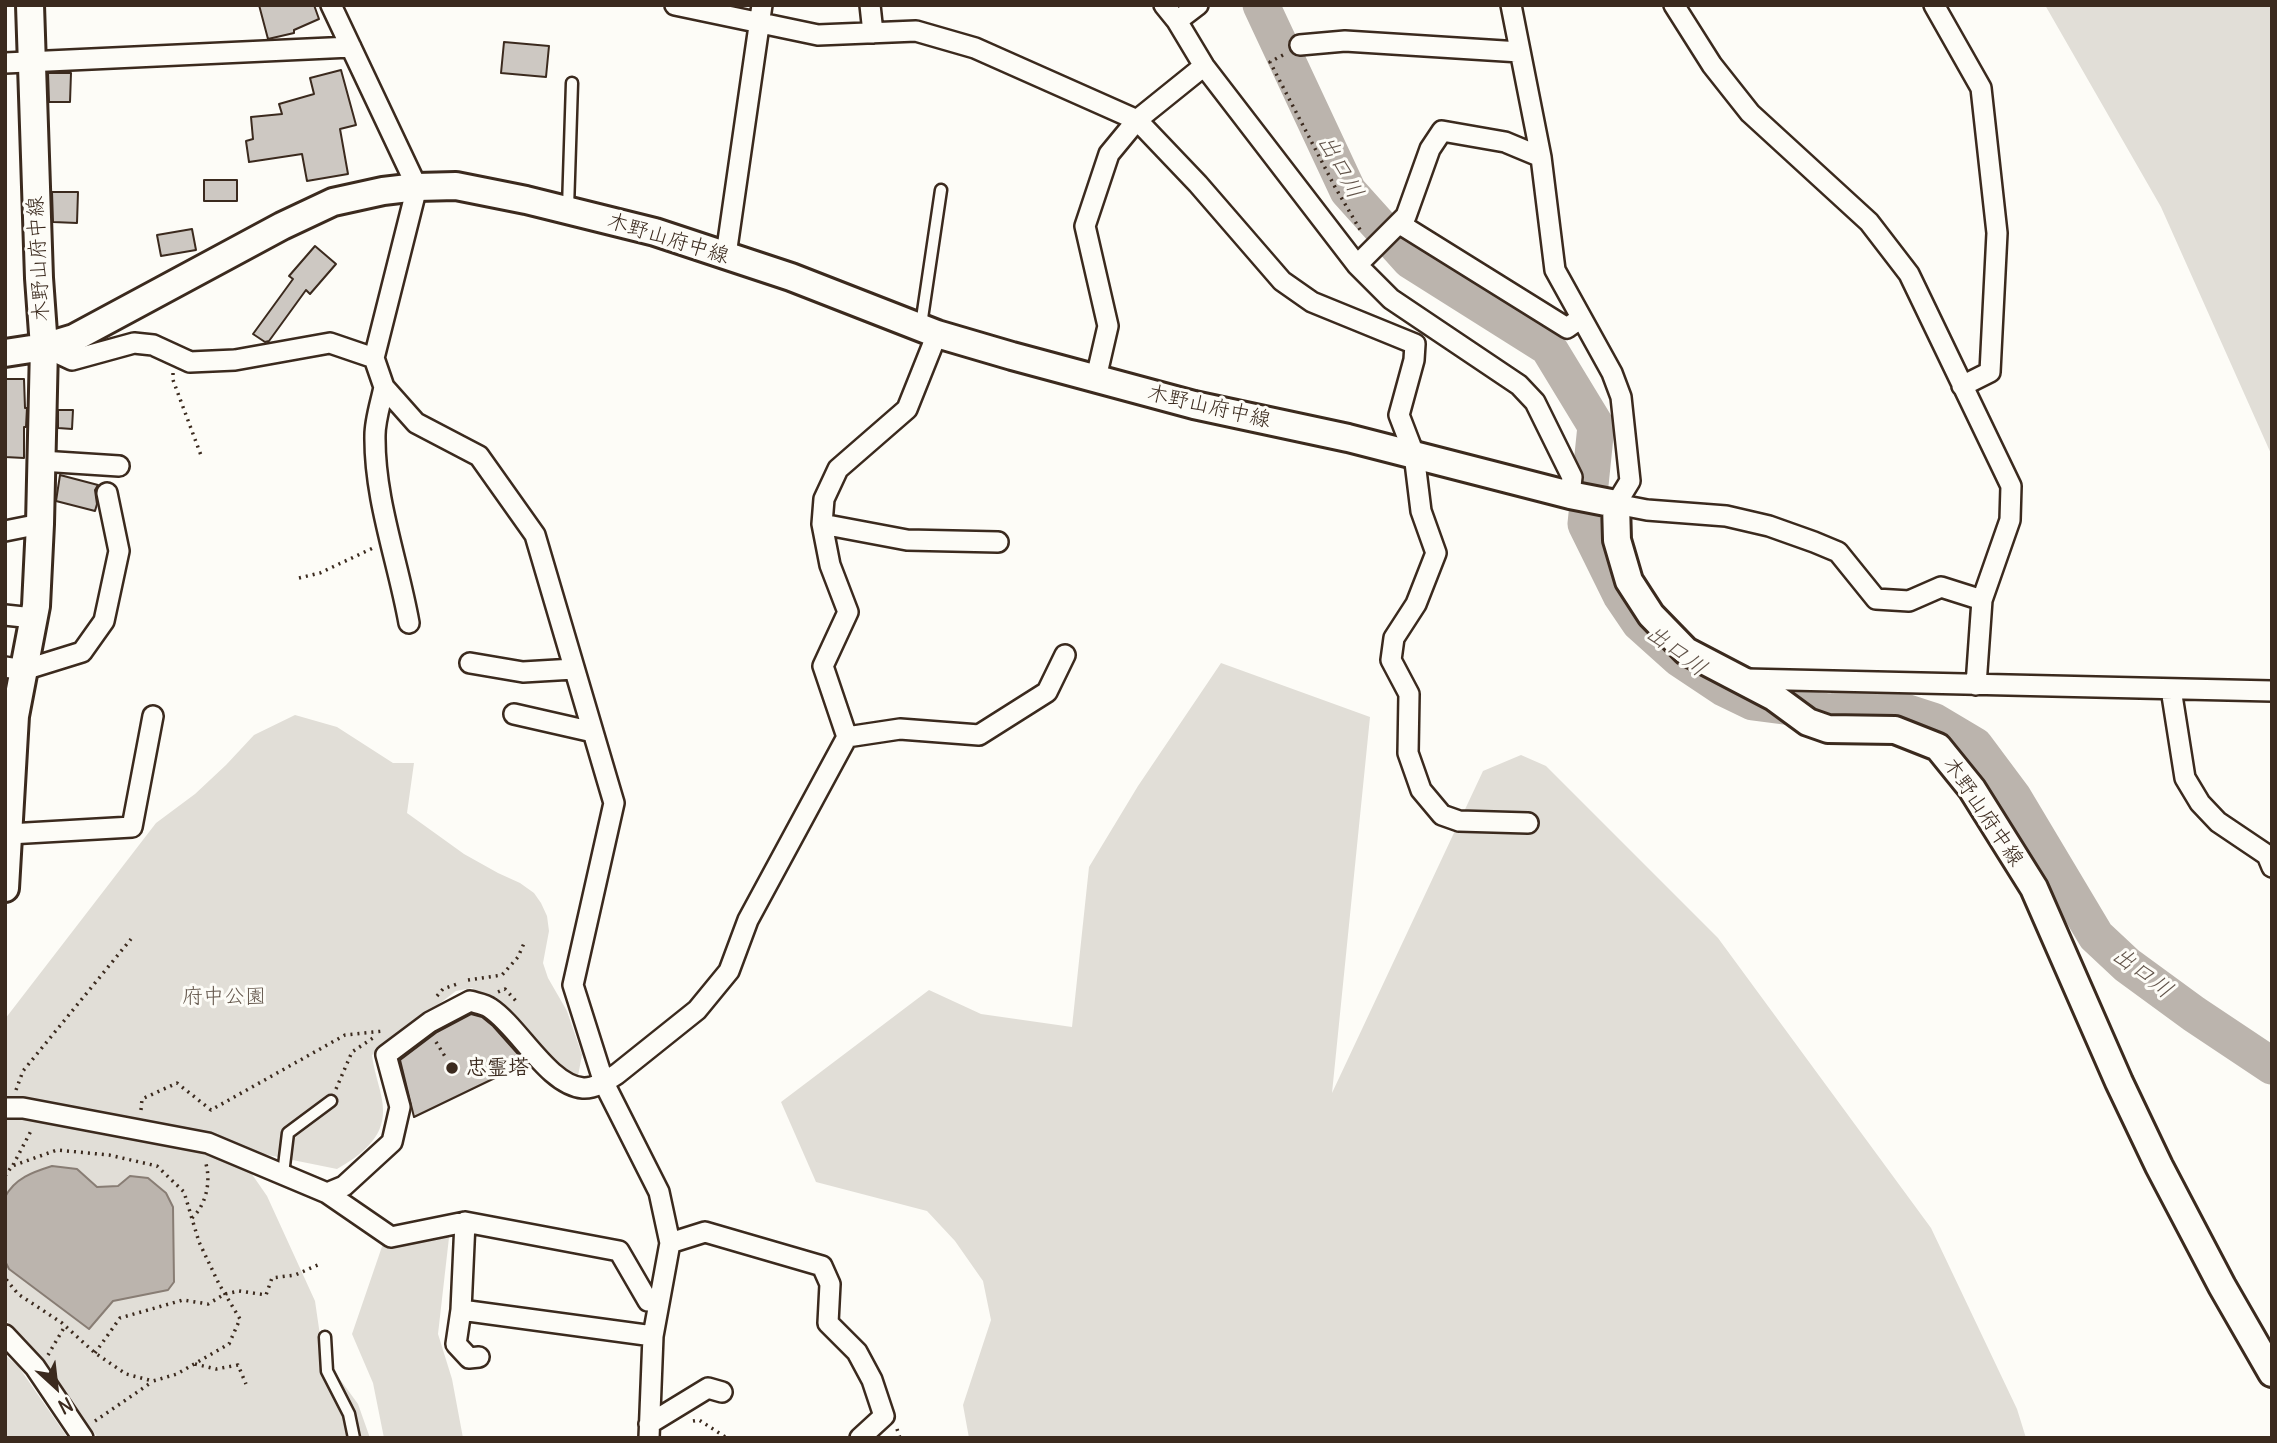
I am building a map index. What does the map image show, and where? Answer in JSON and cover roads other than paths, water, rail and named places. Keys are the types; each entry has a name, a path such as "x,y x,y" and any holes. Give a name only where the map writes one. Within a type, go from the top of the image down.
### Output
{"main road":[{"name":"木野山府中線","path":"30,5 18,63 44,348 74,338 282,226 333,202 383,191 456,186 655,232 791,277 929,330 1096,379 1194,405 1348,438 1570,495 1612,503 1616,540 1629,581 1651,615 1686,651 1774,696 1808,722 1828,729 1895,730 1938,747 1972,789 2034,888 2159,1166 2222,1286 2272,1373"},
{"path":"5,353 44,348 36,606 15,668 15,716 5,888"}],"street":[{"path":"331,5 416,187 374,358 384,387 416,423 479,456 535,535 614,803 573,985 604,1083 659,1192 670,1244 653,1336 649,1431"},
{"path":"675,5 760,13 818,34 916,31 975,48 1137,120 1198,184 1282,281 1311,302 1415,344 1414,360 1399,415 1413,454 1421,511 1436,554 1416,604 1394,638 1391,660 1409,694 1408,753 1421,790 1443,815 1459,821 1528,823"},
{"path":"870,5 873,33"},
{"path":"1164,5 1204,66 1357,265 1391,299 1519,385 1535,402 1572,477 1570,495"},
{"path":"1177,21 1198,5"},
{"path":"1511,5 1541,157 1555,270 1612,373 1621,397 1630,481 1612,503 1647,510 1726,516 1769,526 1814,542 1838,552 1876,598 1909,601 1941,587 1982,600"},
{"path":"1674,5 1712,65 1750,113 1869,222 1909,274 2011,486 2010,520 1982,600 1976,685"},
{"path":"1934,5 1981,88 1997,233 1990,372 1962,386"},
{"path":"726,256 760,13"},
{"path":"1300,45 1345,41 1520,52"},
{"path":"18,63 351,47"},
{"path":"1096,379 1108,326 1085,226 1109,154 1137,120 1204,66"},
{"path":"1357,265 1406,216 1430,149 1442,131 1505,142 1541,157"},
{"path":"1400,224 1567,328 1581,318"},
{"path":"327,1193 344,1186 392,1142 400,1107 386,1055 430,1022 470,1001 489,1006 525,1040 536,1056 560,1080 583,1088 604,1083 617,1074 696,1010 729,971 748,920 847,737 823,666 848,612 830,565 822,524 824,499 838,469 907,409 929,330"},
{"path":"44,348 72,360 134,343 153,345 190,362 235,360 330,343 374,358"},
{"path":"384,387 374,433 382,511 401,578 409,623"},
{"path":"41,461 119,466"},
{"path":"15,668 82,652 104,621 119,551 107,493"},
{"path":"5,531 40,524"},
{"path":"822,524 907,540 998,542"},
{"path":"5,615 33,618"},
{"path":"847,737 900,729 979,735 1046,692 1065,655"},
{"path":"470,663 523,672 574,669"},
{"path":"1737,679 2272,691"},
{"path":"2171,689 2185,778 2200,803 2218,822 2267,855 2272,867"},
{"path":"514,714 593,732"},
{"path":"9,834 132,827 153,716"},
{"path":"7,1108 41,1111 201,1141 327,1193 391,1237 465,1222 619,1251 648,1301 659,1301"},
{"path":"465,1222 461,1310 456,1345 470,1358 479,1357"},
{"path":"670,1244 705,1232 822,1266 830,1284 828,1323 857,1352 872,1380 884,1416 860,1438"},
{"path":"461,1310 653,1336"},
{"path":"5,1335 38,1372 81,1435"},
{"path":"649,1431 708,1388 722,1392"}],"lane":[{"path":"568,210 572,83"},
{"path":"929,330 941,190"},
{"path":"283,1174 288,1133 331,1101"},
{"path":"325,1337 327,1371 349,1414 354,1438"}],"waterway":[{"name":"出口川","path":"1261,5 1348,191 1410,260 1548,347 1596,426 1586,524 1621,595 1640,623 1679,658 1724,688 1753,702 1830,712 1876,707 1899,710 1933,721 1975,746 2013,797 2096,936 2127,965 2272,1066"}],"place":[{"name":"忠霊塔","path":"452,1068"}],"park label":[{"name":"府中公園","path":"224,997"}]}
